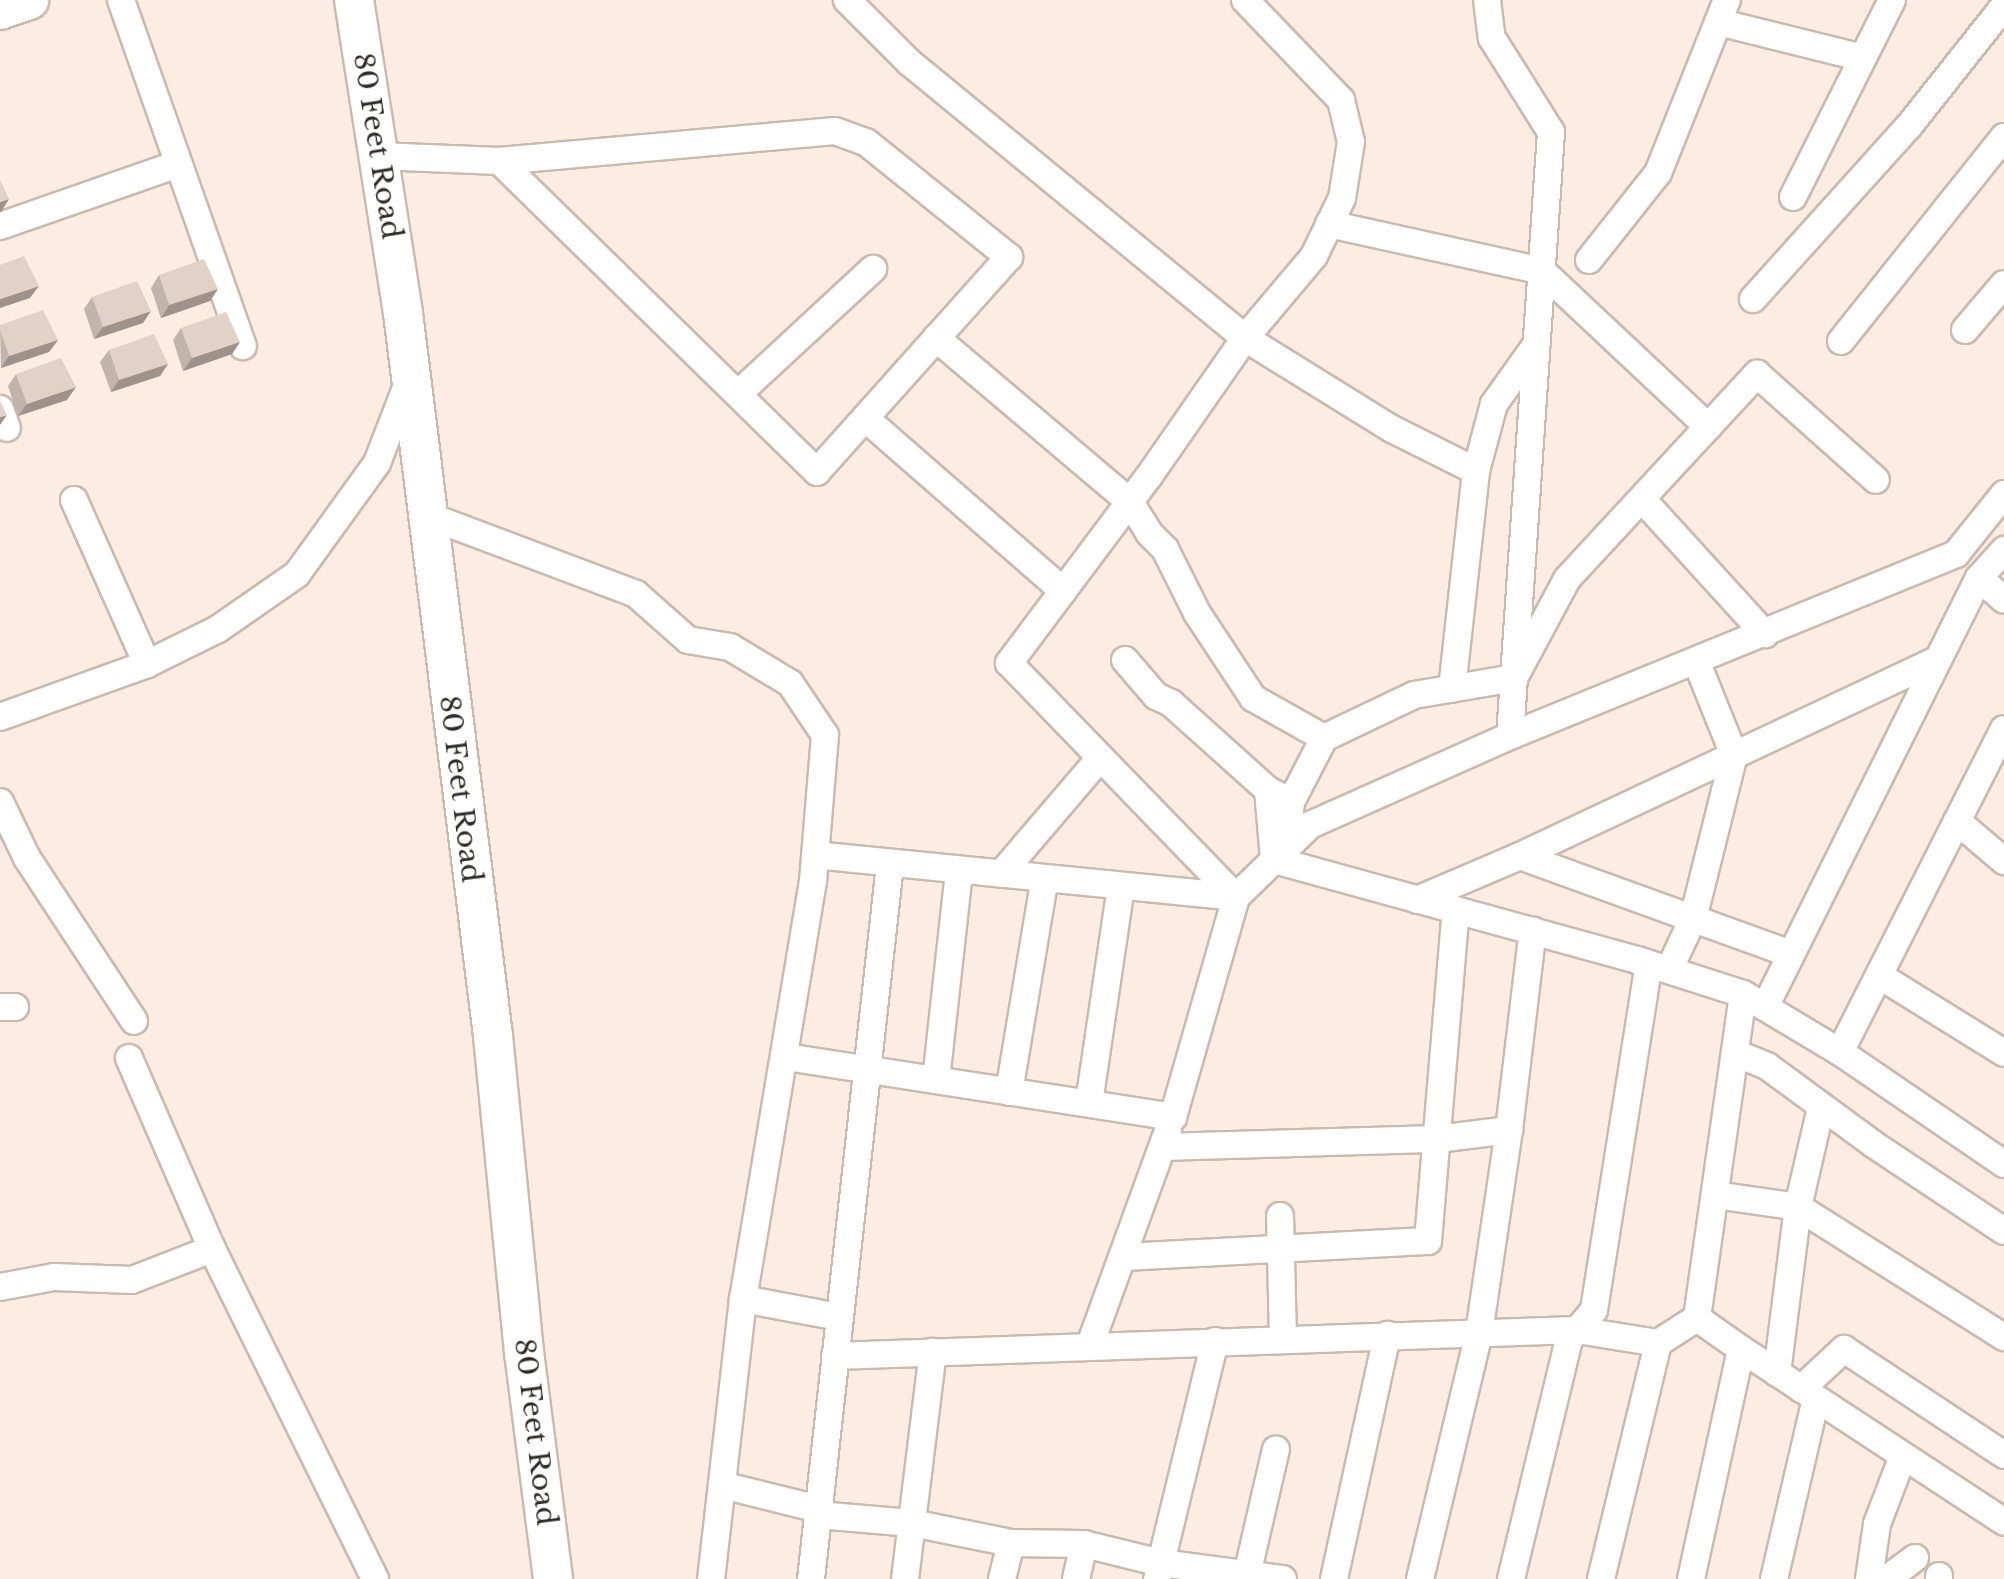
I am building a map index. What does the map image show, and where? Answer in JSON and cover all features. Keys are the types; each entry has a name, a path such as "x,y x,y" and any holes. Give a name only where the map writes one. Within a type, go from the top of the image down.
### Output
{"main road":[{"path":"0,10 29,0"},
{"name":"80 Feet Road","path":"354,0 410,377 493,1036 524,1352 553,1579"}],"street":[{"path":"121,0 243,346"},
{"path":"847,0 909,62 1245,338 1392,429 1476,471"},
{"path":"1236,897 1009,663 1130,502 1245,338 1314,256 1342,198 1351,142 1341,100 1245,0"},
{"path":"1487,0 1492,38 1551,132 1510,736"},
{"path":"1793,197 1892,0"},
{"path":"1753,299 1909,126 2004,6"},
{"path":"1589,260 1658,173 1722,11 1863,58"},
{"path":"378,156 499,161 835,131 866,142 1009,257 817,472 499,161"},
{"path":"1841,341 2004,137"},
{"path":"0,226 178,164"},
{"path":"1329,224 1542,271 1708,427"},
{"path":"739,393 873,269"},
{"path":"1965,330 2004,284"},
{"path":"936,338 1130,502 1149,533 1165,549 1197,613 1253,698 1324,738"},
{"path":"1452,689 1476,471 1494,404 1536,345"},
{"path":"1514,678 1567,579 1757,374 1876,480"},
{"path":"0,717 147,664 218,629 297,574 377,463 410,377"},
{"path":"865,418 1063,591"},
{"path":"1090,1345 1173,1117 1236,897 1310,825 1510,736 1697,663 1956,554 2004,494"},
{"path":"1642,499 1765,634"},
{"path":"74,500 147,664"},
{"path":"426,515 636,594 688,640 730,647 790,683 825,735 815,855 786,1057 743,1299 711,1579"},
{"path":"835,1356 1577,1330 1658,1343 1697,1318 1735,1053 1754,1001 1791,954 1979,578 2004,550"},
{"path":"1979,578 2004,600"},
{"path":"1125,660 1156,696 1171,703 1280,796"},
{"path":"1417,900 1520,856 1937,660"},
{"path":"1511,1579 1569,1340 1594,1310 1659,967 1693,919 1734,755 1697,663"},
{"path":"1280,853 1280,796 1324,738 1414,695 1514,678"},
{"path":"1840,1052 2004,731"},
{"path":"1001,874 1100,758"},
{"path":"0,802 27,858 134,1021"},
{"path":"1957,821 2004,861"},
{"path":"1280,853 1417,900 1659,967 1754,1001 1840,1052 2004,1164"},
{"path":"815,855 1236,897"},
{"path":"1520,856 1791,954"},
{"path":"811,1579 890,864"},
{"path":"936,1080 959,870"},
{"path":"1009,1092 1045,878"},
{"path":"1089,1103 1121,886"},
{"path":"1123,1257 1428,1241 1456,910"},
{"path":"1420,1579 1479,1333 1509,1130 1533,930"},
{"path":"1880,976 2004,1053"},
{"path":"1735,1053 1767,1066 1821,1107 2004,1231"},
{"path":"786,1057 1173,1117"},
{"path":"129,1058 212,1249 375,1579"},
{"path":"1777,1373 1798,1207 1821,1107"},
{"path":"1163,1147 1437,1139 1509,1130"},
{"path":"1715,1195 1798,1207 2004,1337"},
{"path":"1280,1216 1283,1339"},
{"path":"0,1287 54,1277 132,1280 212,1249"},
{"path":"743,1299 839,1317"},
{"path":"1697,1318 2004,1522"},
{"path":"1334,1579 1387,1335"},
{"path":"1159,1571 1215,1341"},
{"path":"1601,1579 1658,1343"},
{"path":"1691,1579 1741,1349"},
{"path":"1774,1579 1808,1394 1844,1349 2004,1455"},
{"path":"905,1579 933,1352"},
{"path":"1246,1576 1276,1449"},
{"path":"1869,1579 1877,1524 1903,1456"},
{"path":"722,1485 818,1509 818,1515"},
{"path":"818,1515 912,1523 1011,1543 1084,1544 1159,1571 1283,1579"},
{"path":"1002,1579 1011,1543"},
{"path":"1076,1579 1084,1544"},
{"path":"1887,1579 1915,1558"}],"building":[{"path":"0,180 9,199 0,202"},
{"path":"24,256 39,286 0,299 0,265"},
{"path":"204,259 218,289 169,305 159,275"},
{"path":"137,281 151,311 103,327 92,297"},
{"path":"43,310 58,340 9,356 0,325"},
{"path":"226,312 240,342 192,358 181,328"},
{"path":"154,334 168,364 119,380 109,350"},
{"path":"61,358 76,387 27,404 16,374"},
{"path":"0,401 7,415 0,417"}]}
